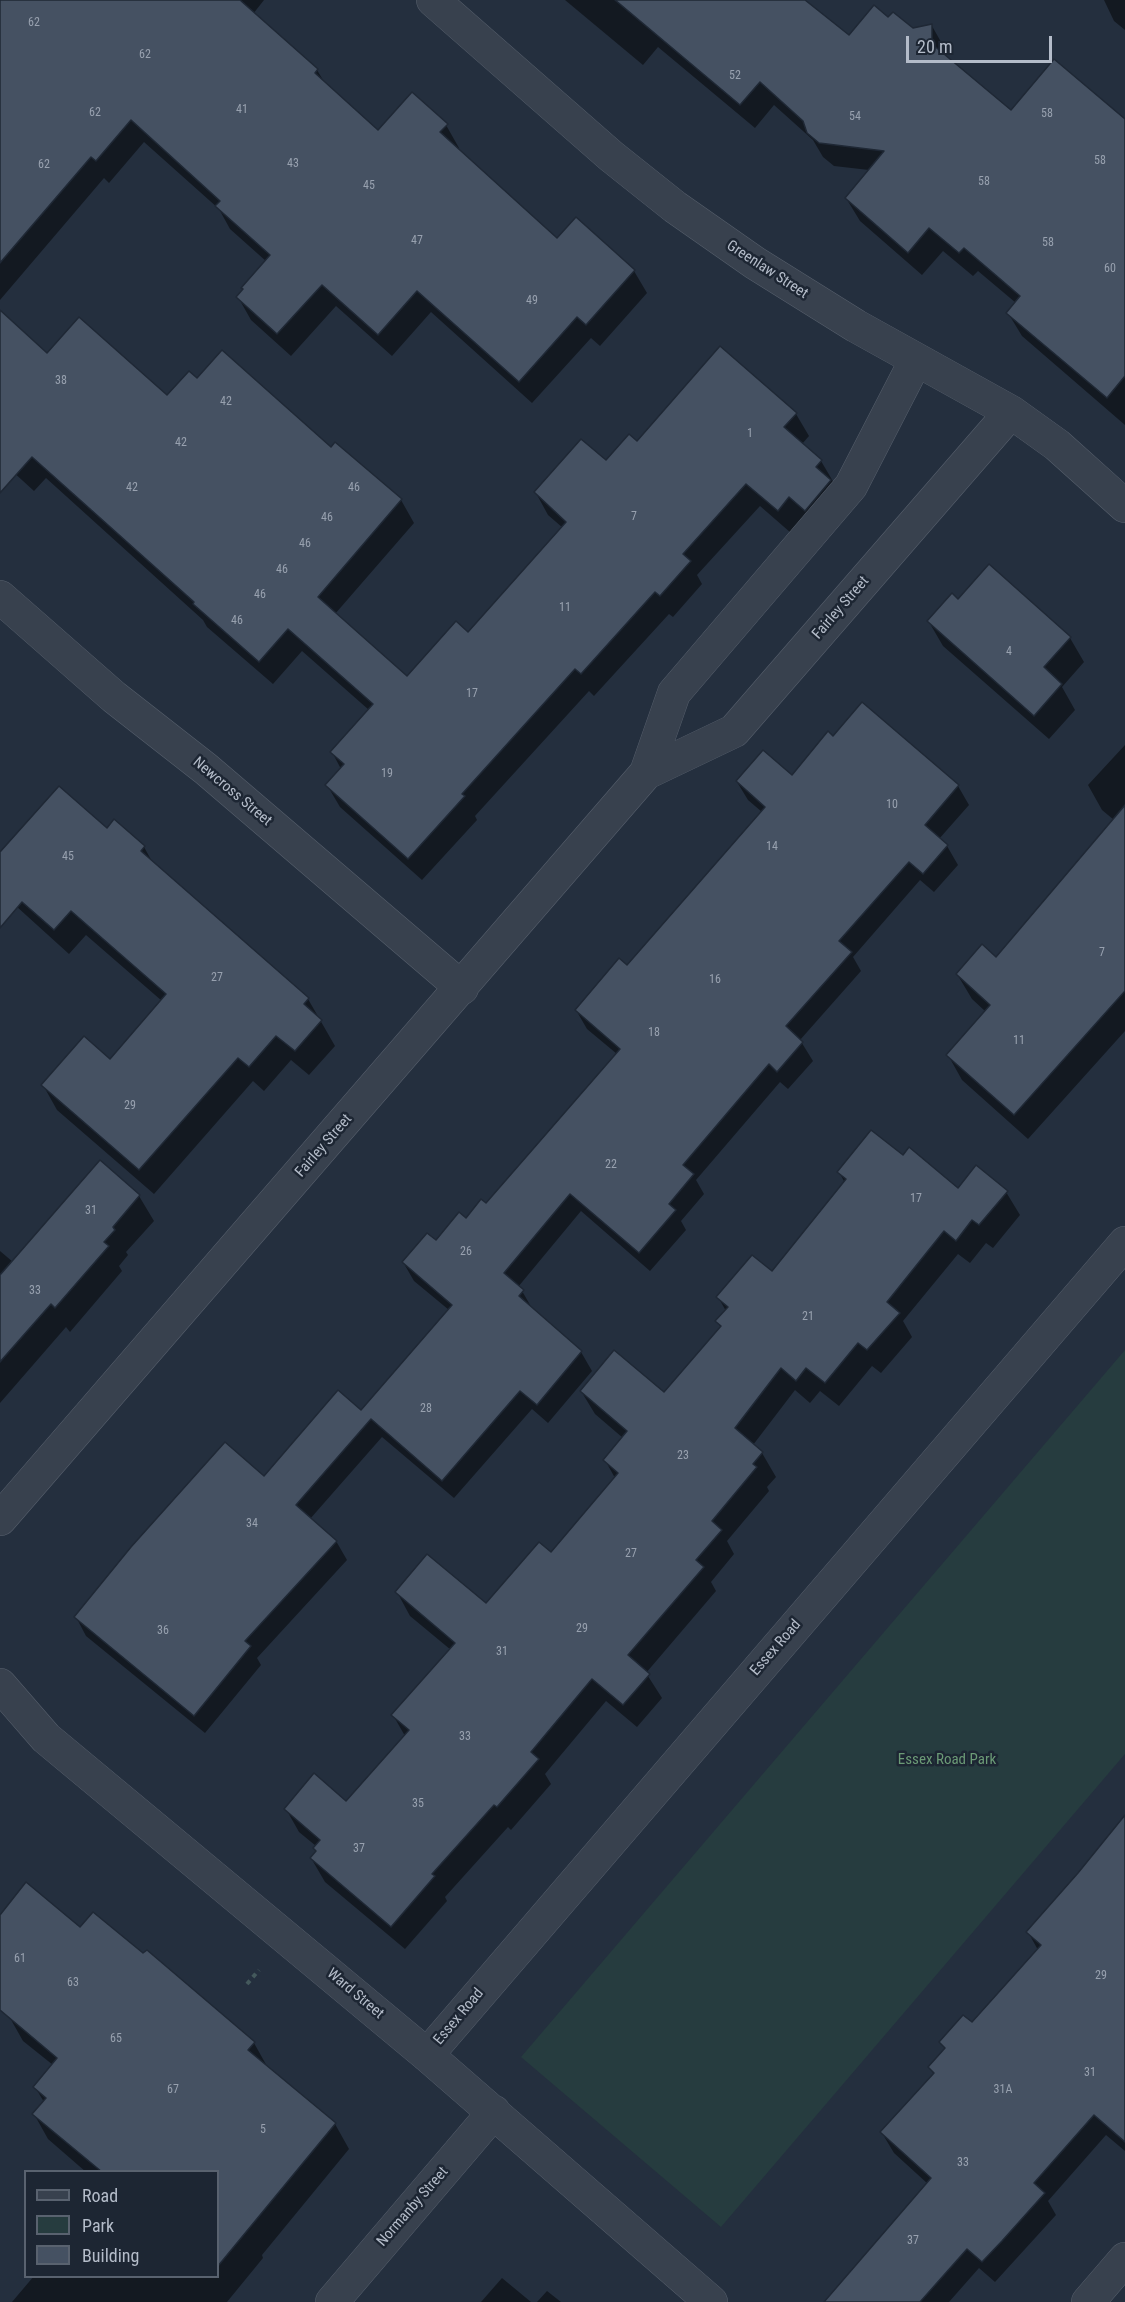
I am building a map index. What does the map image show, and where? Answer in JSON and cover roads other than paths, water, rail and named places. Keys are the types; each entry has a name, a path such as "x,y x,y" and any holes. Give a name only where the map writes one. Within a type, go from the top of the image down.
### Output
{"street":[{"name":"Greenlaw Street","path":"433,0 611,156 675,207 764,268 856,326 1011,412 1057,445 1125,506"},
{"name":"Fairley Street","path":"0,1519 646,773 674,693 851,486 916,360"},
{"name":"Fairley Street","path":"646,773 734,731 1011,412"},
{"name":"Newcross Street","path":"0,597 114,697 206,769 462,988"},
{"name":"Essex Road","path":"428,2055 1125,1242"},
{"name":"Ward Street","path":"0,1685 46,1738 428,2055 711,2302"},
{"name":"Normanby Street","path":"332,2302 494,2112"},
{"path":"1088,2302 1125,2259"}],"park label":[{"name":"Essex Road Park","path":"947,1760"}]}
